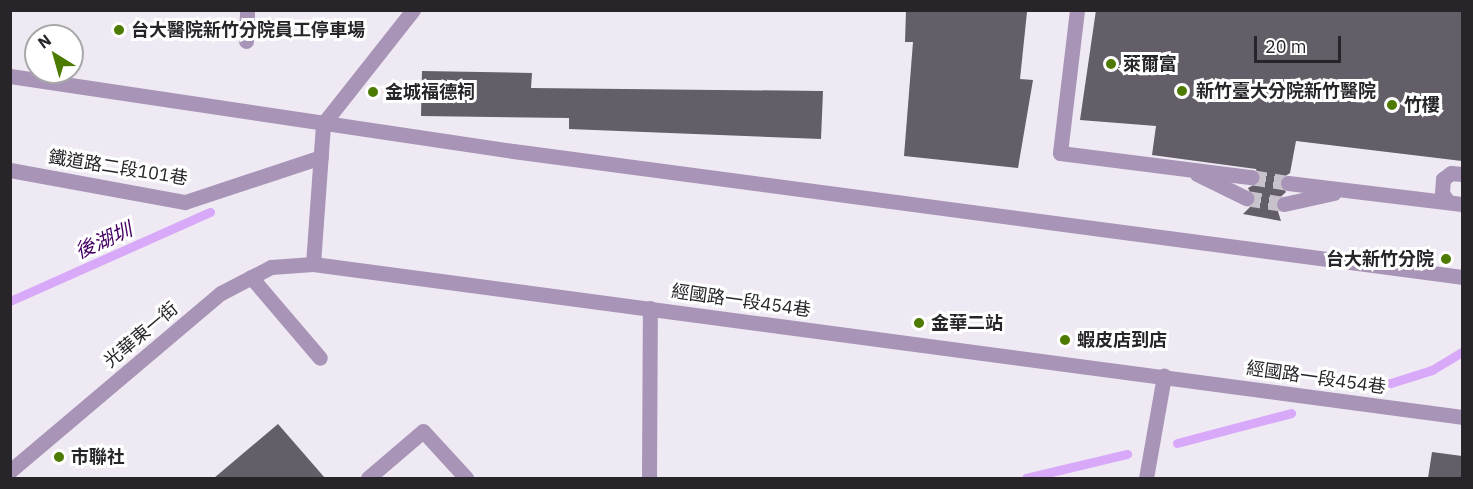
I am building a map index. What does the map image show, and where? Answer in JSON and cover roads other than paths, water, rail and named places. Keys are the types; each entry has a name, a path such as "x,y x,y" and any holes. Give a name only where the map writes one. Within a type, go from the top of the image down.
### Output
{"street":[{"path":"246,41 247,10"},
{"path":"313,264 323,124 401,18 413,10"},
{"path":"1077,10 1060,153 1251,177"},
{"path":"10,76 323,124 1462,277"},
{"name":"鐵道路二段101巷","path":"10,170 185,202 321,157"},
{"path":"1186,169 1246,198"},
{"path":"1455,203 1442,194 1443,179 1451,173 1462,174"},
{"path":"1288,183 1455,203"},
{"path":"1284,204 1347,190"},
{"name":"光華東一街","path":"10,471 221,293 271,267 313,264"},
{"name":"經國路一段454巷","path":"313,264 1462,417"},
{"path":"251,278 320,358"},
{"path":"649,478 650,308"},
{"path":"1146,478 1164,376"},
{"path":"368,478 423,431 466,478"}],"waterway":[{"name":"後湖圳","path":"10,301 210,212"},
{"path":"1378,387 1432,370 1462,352"},
{"path":"1177,443 1291,413"},
{"path":"1026,478 1127,454"}],"tunnel":[{"path":"1251,177 1288,183"},
{"path":"1246,198 1284,204"}],"place":[{"name":"台大醫院新竹分院員工停車場","path":"119,30"},
{"name":"萊爾富","path":"1111,64"},
{"name":"新竹臺大分院新竹醫院","path":"1182,91"},
{"name":"金城福德祠","path":"373,92"},
{"name":"竹樓","path":"1392,105"},
{"name":"台大新竹分院","path":"1446,259"},
{"name":"金華二站","path":"919,323"},
{"name":"蝦皮店到店","path":"1065,340"},
{"name":"市聯社","path":"59,457"}]}
